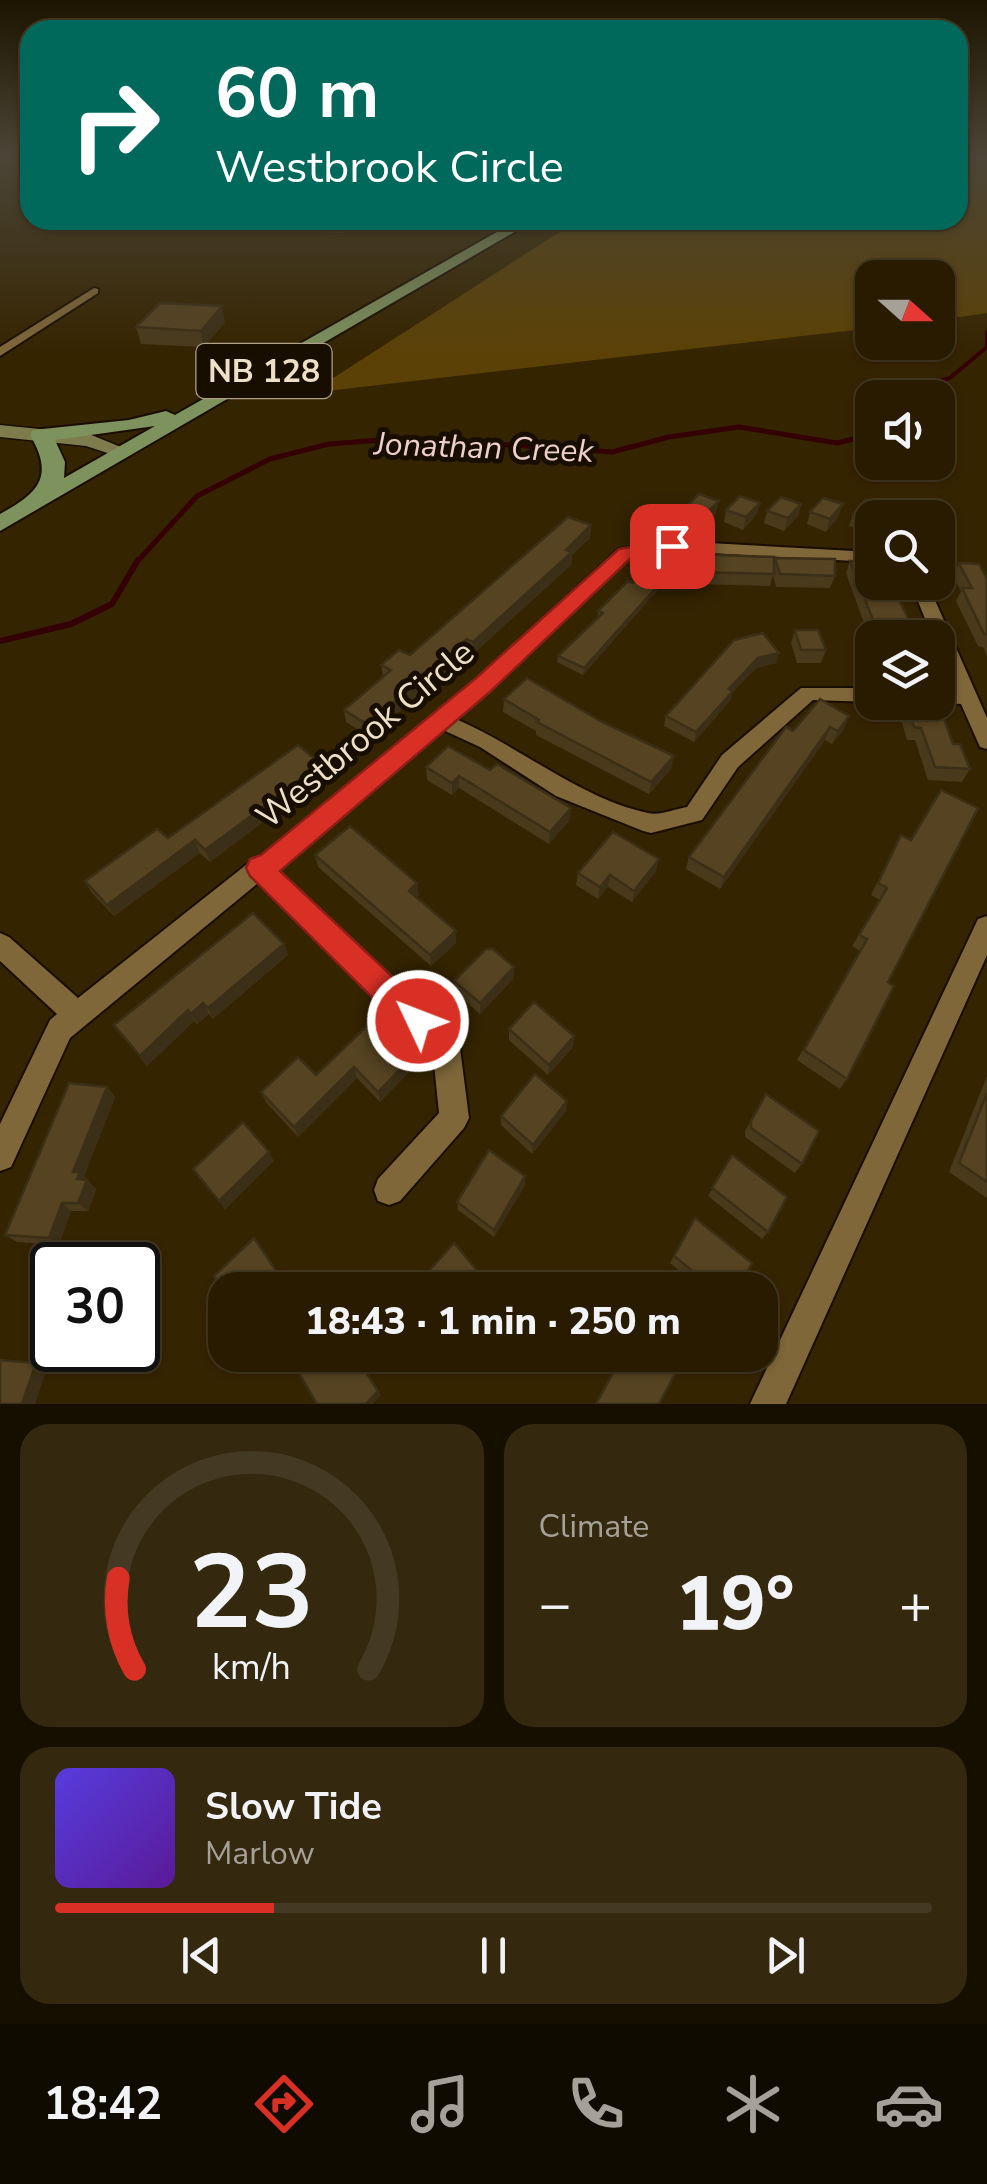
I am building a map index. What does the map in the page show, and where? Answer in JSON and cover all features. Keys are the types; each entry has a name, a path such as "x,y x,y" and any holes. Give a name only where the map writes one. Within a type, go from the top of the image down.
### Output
{"main road":[{"name":"NB 128","path":"0,524 511,230"},
{"path":"32,506 46,491 56,469 55,457 41,435 129,426 198,409"}],"street":[{"path":"0,352 94,291"},
{"path":"0,431 88,440 124,452"},
{"name":"Westbrook Circle","path":"0,1156 60,1030 259,868 270,864 440,720 626,553 672,546 855,557"},
{"path":"925,600 987,741"},
{"path":"440,720 488,741 564,790 651,824 694,814 730,761 808,693 855,694"},
{"path":"955,697 966,698"},
{"path":"259,868 446,1048 454,1118 389,1190"},
{"path":"768,1404 987,927"},
{"path":"0,945 79,1016"}],"shaded area":[{"path":"968,223 987,223 987,313 955,318 955,260 855,260 855,330 310,393 563,230 968,230"}],"building":[{"path":"160,303 222,306 201,331 136,327"},
{"path":"699,494 719,501 704,515 685,508"},
{"path":"740,496 760,503 746,517 726,510"},
{"path":"781,497 801,504 788,518 767,511"},
{"path":"823,498 843,504 830,519 810,512"},
{"path":"568,517 591,525 566,550 572,552 473,642 467,639 368,725 344,710 391,670 381,665 399,650 410,655"},
{"path":"693,554 774,557 774,574 696,572"},
{"path":"775,558 835,559 835,576 780,574"},
{"path":"959,563 979,564 987,579 987,634 962,588 972,588"},
{"path":"653,564 671,571 584,668 558,656 603,613 598,611 628,581 633,583"},
{"path":"865,600 899,600 909,620 873,620"},
{"path":"795,630 818,630 826,650 801,650"},
{"path":"763,633 779,653 758,658 696,732 666,716 734,640"},
{"path":"527,678 602,722 674,756 651,782 537,722 504,699"},
{"path":"820,699 849,716 838,731 830,727 724,877 689,857 786,727 793,731"},
{"path":"912,720 944,720 953,744 960,744 970,769 935,767 921,728 914,727"},
{"path":"298,745 321,764 205,850 195,840 107,905 85,881 157,829 168,838"},
{"path":"448,746 490,770 497,764 571,808 550,832 459,776 452,783 426,767"},
{"path":"941,790 978,808 888,982 894,986 847,1079 804,1050 867,939 859,935 887,888 878,883 901,835 911,840"},
{"path":"350,826 417,883 409,891 456,931 430,955 315,855"},
{"path":"613,832 659,859 634,891 610,875 600,887 578,873"},
{"path":"253,913 284,944 208,1008 203,1003 191,1014 188,1010 140,1056 114,1025"},
{"path":"486,949 493,949 514,967 480,1003 454,981"},
{"path":"534,1002 574,1036 549,1065 509,1029"},
{"path":"369,1024 407,1062 378,1092 354,1067 294,1127 261,1092 298,1057 316,1075"},
{"path":"535,1074 567,1101 533,1145 501,1116"},
{"path":"69,1083 107,1087 73,1172 80,1172 77,1179 87,1180 78,1203 62,1203 49,1238 5,1235"},
{"path":"987,1093 987,1182 959,1163"},
{"path":"766,1094 819,1131 802,1164 751,1128"},
{"path":"243,1122 269,1152 219,1201 193,1169"},
{"path":"489,1150 525,1176 494,1230 457,1202"},
{"path":"732,1155 787,1197 768,1232 712,1188"},
{"path":"695,1218 752,1263 747,1272 694,1272 674,1256"},
{"path":"254,1238 277,1272 218,1272"},
{"path":"454,1243 478,1272 428,1272"},
{"path":"0,1360 30,1362 33,1372 22,1404 0,1404"},
{"path":"298,1372 366,1372 378,1391 366,1404 317,1404"},
{"path":"614,1372 676,1372 659,1404 596,1404"}],"waterway":[{"name":"Jonathan Creek","path":"943,380 987,347 987,332"},
{"name":"Jonathan Creek","path":"137,562 197,496 270,459 329,444 408,438 612,452 669,437 739,427 837,443 855,439"},
{"name":"Jonathan Creek","path":"0,641 71,624 112,604 137,562"}],"route":[{"path":"418,1021 259,868 270,864 483,685 626,553 672,546"}]}
